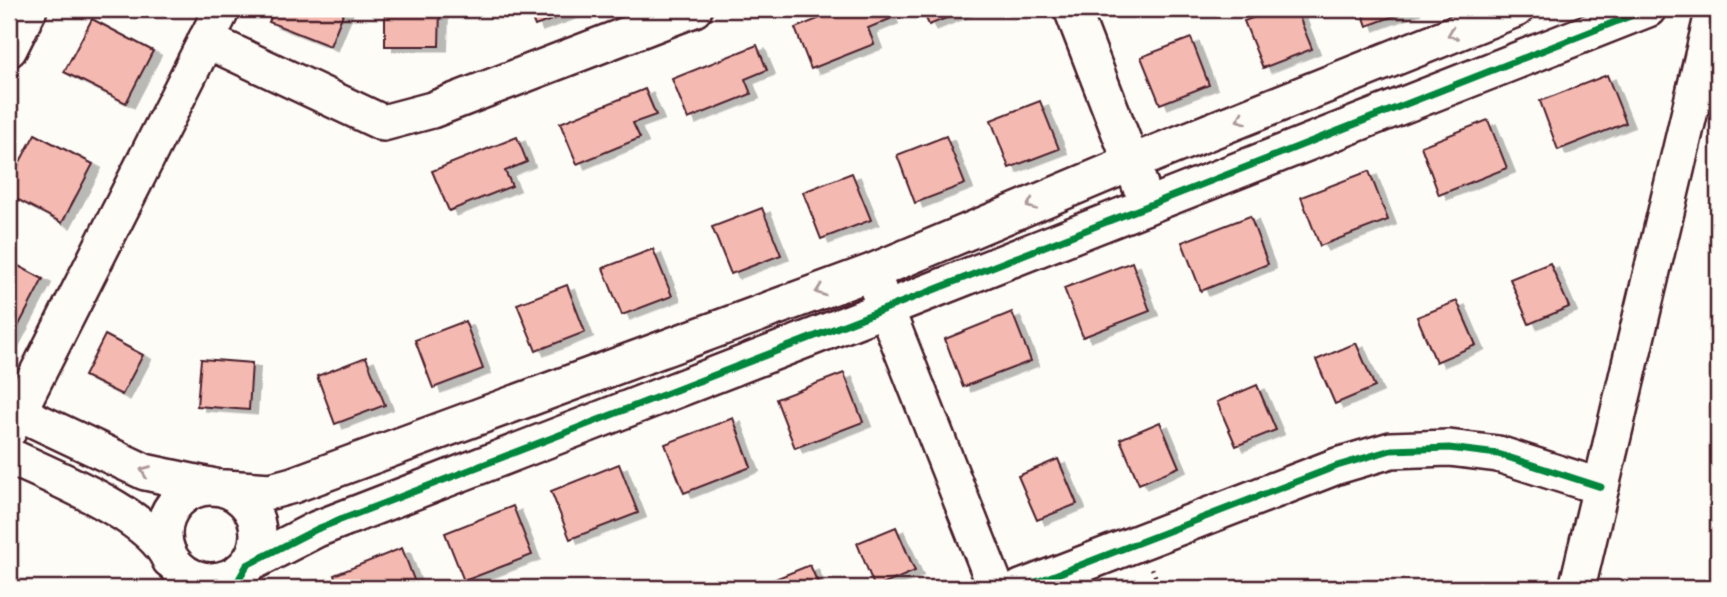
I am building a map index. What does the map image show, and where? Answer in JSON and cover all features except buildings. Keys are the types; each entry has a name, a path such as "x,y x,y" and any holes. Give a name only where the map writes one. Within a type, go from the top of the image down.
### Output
{"street":[{"path":"9,49 29,9"},
{"path":"222,9 11,416 145,472 218,487 237,494 247,503 258,527 254,554 240,577"},
{"path":"206,40 383,122 432,110 694,9"},
{"path":"1072,9 1148,204"},
{"path":"181,588 164,541 164,527 175,503 198,488 271,491 293,485 872,271 1516,9"},
{"path":"240,577 317,529 886,309 1648,9"},
{"path":"1577,588 1714,9"},
{"path":"872,271 996,588"},
{"path":"1021,588 1337,466 1391,450 1449,448 1498,454 1601,487"},
{"path":"9,456 123,512 149,530 175,565 186,574 211,581 237,574 240,577"}],"cycle path":[{"path":"234,588 247,565 317,529 1648,9"},
{"path":"1021,588 1337,466 1391,450 1449,448 1498,454 1601,487"}]}
